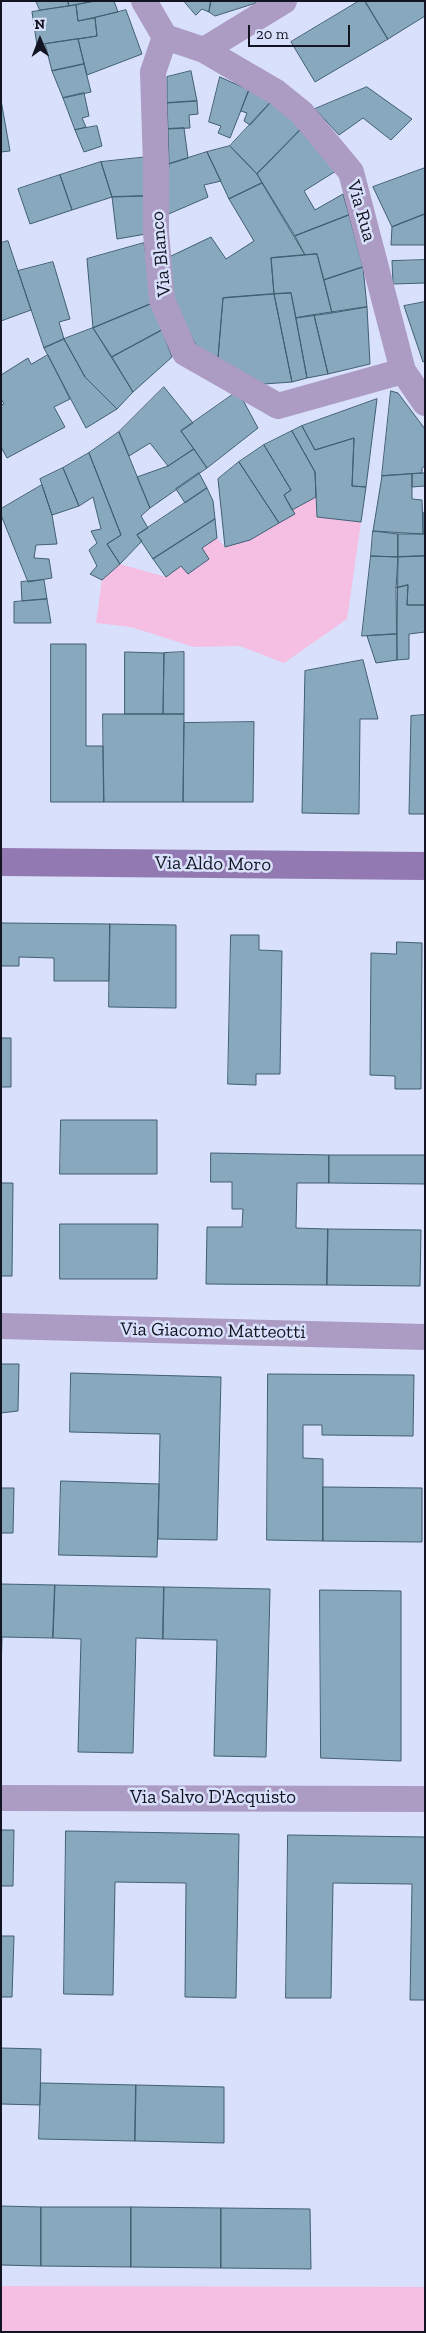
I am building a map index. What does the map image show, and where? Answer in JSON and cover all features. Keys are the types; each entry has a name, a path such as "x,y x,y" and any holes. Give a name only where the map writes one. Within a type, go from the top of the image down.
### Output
{"street":[{"path":"144,1 166,37"},
{"path":"204,50 284,1"},
{"name":"Via Rua","path":"166,37 204,50 276,92 302,113 351,172 403,370 425,403"},
{"name":"Via Blanco","path":"166,37 153,72 156,233 162,300 185,353 278,406 403,370"},
{"name":"Via Aldo Moro","path":"1,862 425,866"},
{"name":"Via Giacomo Matteotti","path":"1,1326 425,1337"},
{"name":"Via Salvo D'Acquisto","path":"1,1798 425,1799"}],"shaded area":[{"path":"316,497 317,517 361,522 347,619 284,663 240,646 194,647 131,627 96,623 102,580 120,564 166,577 181,566 188,574 209,559 202,548 217,538 225,547"},
{"path":"1,2286 425,2287 425,2332 1,2332"}],"building":[{"path":"36,1 68,1 69,6 40,10"},
{"path":"68,1 95,1 69,6"},
{"path":"95,1 114,1 118,12 78,21 76,5"},
{"path":"184,1 211,1 209,12 202,9 196,15"},
{"path":"211,1 255,1 256,3 215,16 209,12"},
{"path":"359,1 365,1 388,39 315,82 291,42"},
{"path":"365,1 425,1 425,16 388,39"},
{"path":"76,5 78,21 95,18 97,36 37,45 32,12"},
{"path":"126,10 142,54 87,75 78,39 97,36 95,18"},
{"path":"78,39 84,64 52,71 45,44"},
{"path":"84,64 91,92 63,98 52,71"},
{"path":"191,71 197,101 167,103 167,77"},
{"path":"220,77 249,90 230,138 218,133 221,126 209,122"},
{"path":"367,87 412,119 391,140 363,118 339,135 315,109"},
{"path":"249,90 271,102 250,125 244,121 247,113 241,111"},
{"path":"84,93 89,116 82,118 86,127 75,130 63,98"},
{"path":"1,100 10,151 1,152"},
{"path":"197,101 198,114 189,115 190,128 168,129 167,103"},
{"path":"271,102 303,127 257,174 230,146"},
{"path":"97,126 102,146 84,152 75,130"},
{"path":"303,127 336,171 304,191 315,210 343,194 349,215 295,236 257,174"},
{"path":"184,128 188,158 169,164 168,129"},
{"path":"230,146 257,174 262,183 229,199 207,152"},
{"path":"207,152 221,181 204,185 208,197 164,216 169,164"},
{"path":"148,157 147,196 112,197 101,162"},
{"path":"101,162 112,197 72,210 60,175"},
{"path":"425,168 425,214 392,227 373,187"},
{"path":"60,175 72,210 30,224 18,189"},
{"path":"262,183 305,255 271,258 274,294 223,298 218,358 197,347 185,325 173,298 169,257 211,237 226,259 254,241 229,199"},
{"path":"147,196 146,234 117,239 112,197"},
{"path":"425,214 425,245 391,245 392,227"},
{"path":"349,215 363,267 324,280 317,254 305,255 295,236"},
{"path":"8,241 31,310 1,321 1,243"},
{"path":"144,243 153,303 93,328 87,259"},
{"path":"317,254 332,313 296,318 291,293 274,294 271,258"},
{"path":"425,260 425,283 393,284 392,261"},
{"path":"53,262 70,319 59,322 64,339 44,348 18,271"},
{"path":"363,267 367,307 332,313 324,280"},
{"path":"291,293 307,378 292,382 274,294"},
{"path":"274,294 292,382 264,384 218,358 223,298"},
{"path":"425,302 425,361 423,362 404,306"},
{"path":"153,303 162,330 112,357 93,328"},
{"path":"367,307 370,364 328,374 314,315"},
{"path":"314,315 328,374 307,378 296,318"},
{"path":"93,328 133,392 117,409 85,377 64,339"},
{"path":"162,330 172,357 133,392 112,357"},
{"path":"64,339 85,377 117,409 86,428 44,348"},
{"path":"48,355 70,399 54,407 65,427 7,458 1,447 1,405 4,404 1,399 1,375 28,358 31,364"},
{"path":"164,387 193,423 181,431 194,449 168,466 150,443 129,456 119,432"},
{"path":"238,391 258,428 207,468 181,431"},
{"path":"391,391 398,393 425,429 425,466 422,468 422,473 382,476"},
{"path":"377,399 366,487 352,486 354,438 315,450 302,426"},
{"path":"302,426 315,450 354,438 352,486 366,487 361,522 317,517 315,472 292,431"},
{"path":"292,431 315,472 316,497 292,510 284,495 291,490 264,445"},
{"path":"119,432 150,508 141,516 148,528 137,535 142,541 120,564 107,544 121,535 89,453"},
{"path":"264,445 291,490 284,495 295,514 279,523 239,462"},
{"path":"194,449 207,468 150,508 137,477 168,466"},
{"path":"89,453 121,535 107,544 120,564 102,580 90,574 97,566 89,550 97,543 91,531 101,529 93,497 79,506 63,468"},
{"path":"239,462 279,523 250,540 225,547 218,479"},
{"path":"63,468 79,506 52,515 40,479"},
{"path":"199,473 207,488 185,503 176,489"},
{"path":"425,473 425,486 412,487 412,474"},
{"path":"412,474 412,499 422,500 423,534 373,531 382,476"},
{"path":"42,485 52,515 57,544 36,545 34,558 49,559 52,578 28,582 1,515 1,509"},
{"path":"207,488 213,501 215,519 153,559 137,535"},
{"path":"425,512 425,534 423,534 423,513"},
{"path":"215,519 217,538 202,548 209,559 188,574 181,566 166,577 153,559"},
{"path":"373,531 398,534 398,557 371,556"},
{"path":"398,534 425,534 425,556 398,557"},
{"path":"371,556 398,557 397,634 362,636"},
{"path":"425,556 425,605 407,605 408,585 396,588 398,557"},
{"path":"44,580 47,599 22,601 21,582"},
{"path":"408,585 407,605 425,605 425,632 409,634 409,659 397,660 396,588"},
{"path":"47,599 51,623 14,623 14,602"},
{"path":"397,634 397,660 376,663 367,636"},
{"path":"51,644 86,644 86,746 103,746 104,802 51,802"},
{"path":"125,652 164,653 163,714 125,714"},
{"path":"184,652 184,714 163,714 164,653"},
{"path":"363,660 378,719 360,719 359,814 302,813 305,671"},
{"path":"103,714 184,714 183,802 104,802"},
{"path":"425,715 425,814 409,814 411,716"},
{"path":"254,722 253,802 183,802 184,723"},
{"path":"1,923 110,924 109,981 54,981 54,958 19,957 19,966 1,966"},
{"path":"110,924 176,925 176,1008 109,1007"},
{"path":"231,935 259,935 259,950 282,951 280,1074 256,1074 256,1085 228,1084"},
{"path":"397,942 422,943 421,1089 395,1089 395,1076 370,1075 371,953 396,954"},
{"path":"1,1038 11,1038 11,1087 1,1087"},
{"path":"61,1120 157,1120 157,1174 60,1174"},
{"path":"211,1153 329,1155 329,1183 297,1183 296,1228 328,1229 327,1285 206,1284 207,1227 242,1227 243,1209 232,1209 232,1182 211,1182"},
{"path":"329,1155 425,1155 425,1184 329,1183"},
{"path":"1,1183 13,1183 12,1276 1,1276"},
{"path":"60,1224 158,1224 157,1279 60,1279"},
{"path":"328,1229 421,1230 420,1286 327,1285"},
{"path":"1,1364 19,1364 18,1411 1,1413"},
{"path":"71,1373 221,1377 217,1540 158,1539 160,1434 70,1432"},
{"path":"268,1374 414,1375 413,1436 322,1435 322,1425 303,1425 303,1458 323,1459 323,1541 267,1540"},
{"path":"61,1481 159,1484 157,1557 59,1555"},
{"path":"323,1487 422,1488 422,1542 323,1541"},
{"path":"1,1488 14,1488 13,1533 1,1533"},
{"path":"1,1584 55,1585 53,1638 2,1637 1,1672"},
{"path":"55,1585 164,1587 163,1639 136,1638 133,1753 78,1752 81,1639 53,1638"},
{"path":"164,1587 270,1589 266,1757 214,1756 217,1640 163,1639"},
{"path":"320,1590 401,1591 401,1761 321,1758"},
{"path":"1,1830 14,1830 13,1886 1,1886"},
{"path":"66,1831 239,1834 236,1998 185,1997 186,1883 115,1882 113,1995 64,1994"},
{"path":"288,1835 425,1837 425,2000 410,2000 412,1884 333,1883 331,1998 286,1998"},
{"path":"1,1936 14,1936 12,1997 1,1997"},
{"path":"1,2048 41,2049 40,2105 1,2104"},
{"path":"41,2083 136,2085 135,2141 39,2139"},
{"path":"136,2085 224,2087 224,2143 135,2141"},
{"path":"1,2206 41,2207 41,2266 1,2265"},
{"path":"41,2207 131,2207 131,2267 41,2266"},
{"path":"131,2207 221,2208 221,2268 131,2267"},
{"path":"221,2208 310,2209 311,2269 221,2268"}]}
